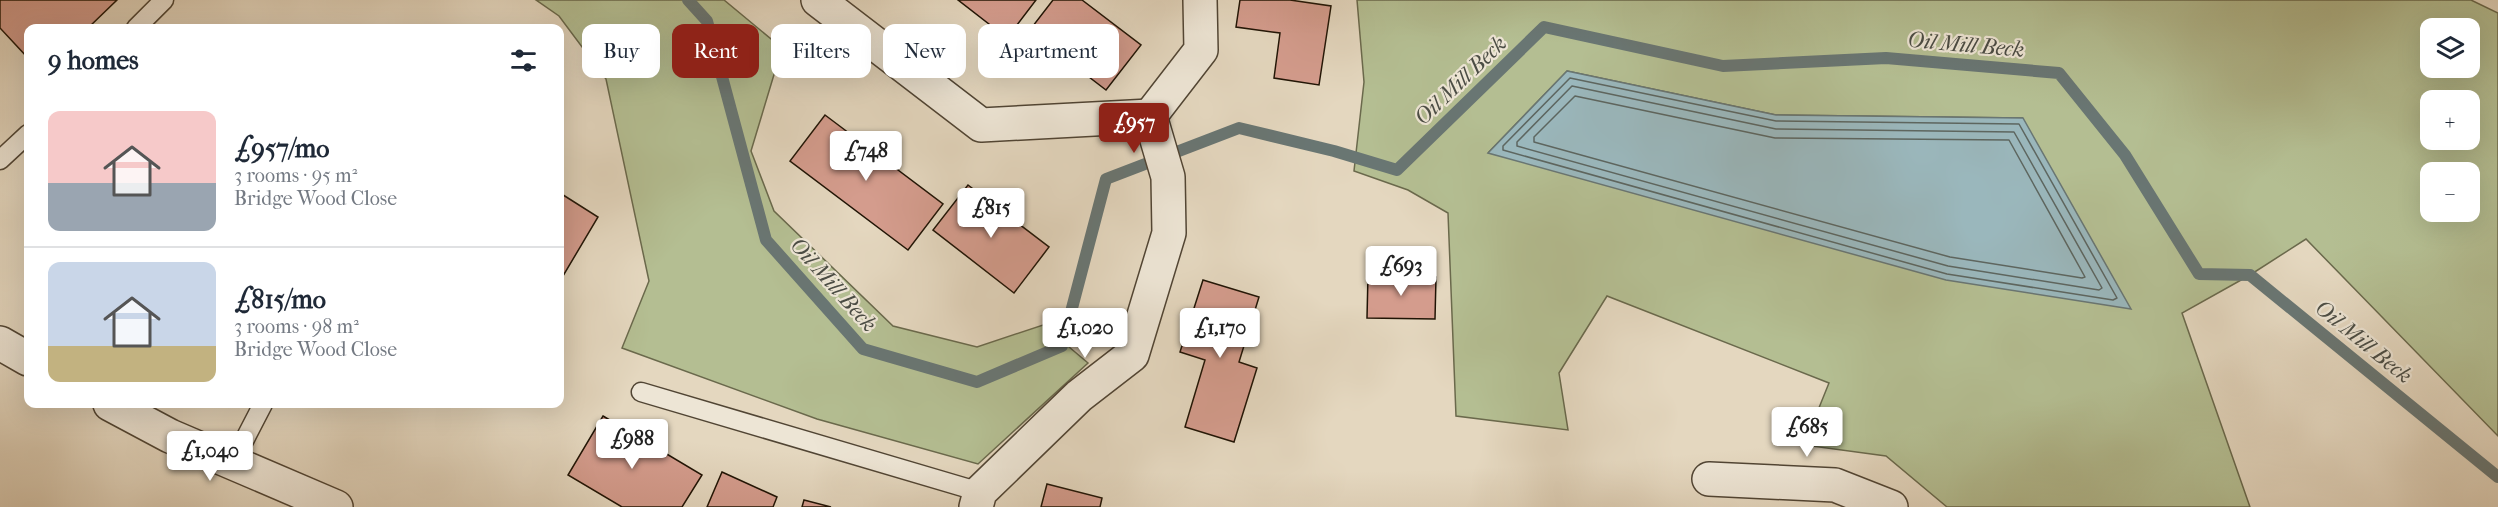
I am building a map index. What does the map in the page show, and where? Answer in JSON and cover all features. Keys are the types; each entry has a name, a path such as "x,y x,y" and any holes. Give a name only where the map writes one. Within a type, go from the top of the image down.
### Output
{"street":[{"path":"818,0 981,125 1150,116 1201,50 1200,0"},
{"path":"978,499 1079,396 1132,355 1169,233 1168,177 1150,116"},
{"path":"0,344 24,357"},
{"path":"118,408 170,436 336,507"},
{"path":"1709,479 1834,485 1891,507"}],"lane":[{"path":"140,24 164,0"},
{"path":"0,160 24,138"},
{"path":"641,392 978,499"},
{"path":"232,464 261,408"}],"green space":[{"path":"536,0 724,0 753,24 672,24 672,78 759,78 759,29 771,39 771,78 773,78 751,151 774,211 893,326 977,347 1043,325 1088,363 978,464 817,419 622,348 649,281 605,78 660,78 660,24 582,24 582,47 559,16"},
{"path":"1357,0 2471,0 2498,13 2498,436 2306,239 2250,275 2182,313 2250,507 1947,507 1886,456 1804,445 1829,383 1607,296 1559,373 1568,430 1456,416 1448,213 1408,190 1354,171 1364,82","holes":["1567,71 1776,115 2023,118 1489,152"]}],"water":[{"path":"1567,71 1776,115 2023,118 2131,309 1946,280 1488,153"}],"building":[{"path":"0,0 117,0 92,24 24,24 24,54 0,28"},
{"path":"958,0 1036,0 1018,24 989,24"},
{"path":"1053,0 1082,0 1113,24 1034,24"},
{"path":"1240,0 1290,0 1331,6 1319,85 1274,78 1280,33 1236,27"},
{"path":"1119,28 1141,45 1119,73"},
{"path":"1090,78 1115,78 1106,90"},
{"path":"825,115 943,204 908,250 790,161"},
{"path":"968,185 1049,247 1014,293 933,230"},
{"path":"564,196 598,217 564,274"},
{"path":"1368,275 1436,277 1435,319 1367,318"},
{"path":"1203,280 1259,297 1239,362 1257,368 1234,442 1185,427 1205,360 1180,352"},
{"path":"603,416 702,475 682,507 622,507 568,475"},
{"path":"722,472 777,497 773,507 707,507"},
{"path":"1047,484 1102,498 1100,507 1041,507"},
{"path":"804,500 831,507 802,507"}],"waterway":[{"name":"Oil Mill Beck","path":"688,0 707,21 766,240 863,349 977,382 1062,346 1106,179 1239,128 1334,151 1397,170 1544,27 1723,66 1886,58 2059,73 2125,155 2199,274 2250,275 2498,477"}]}
